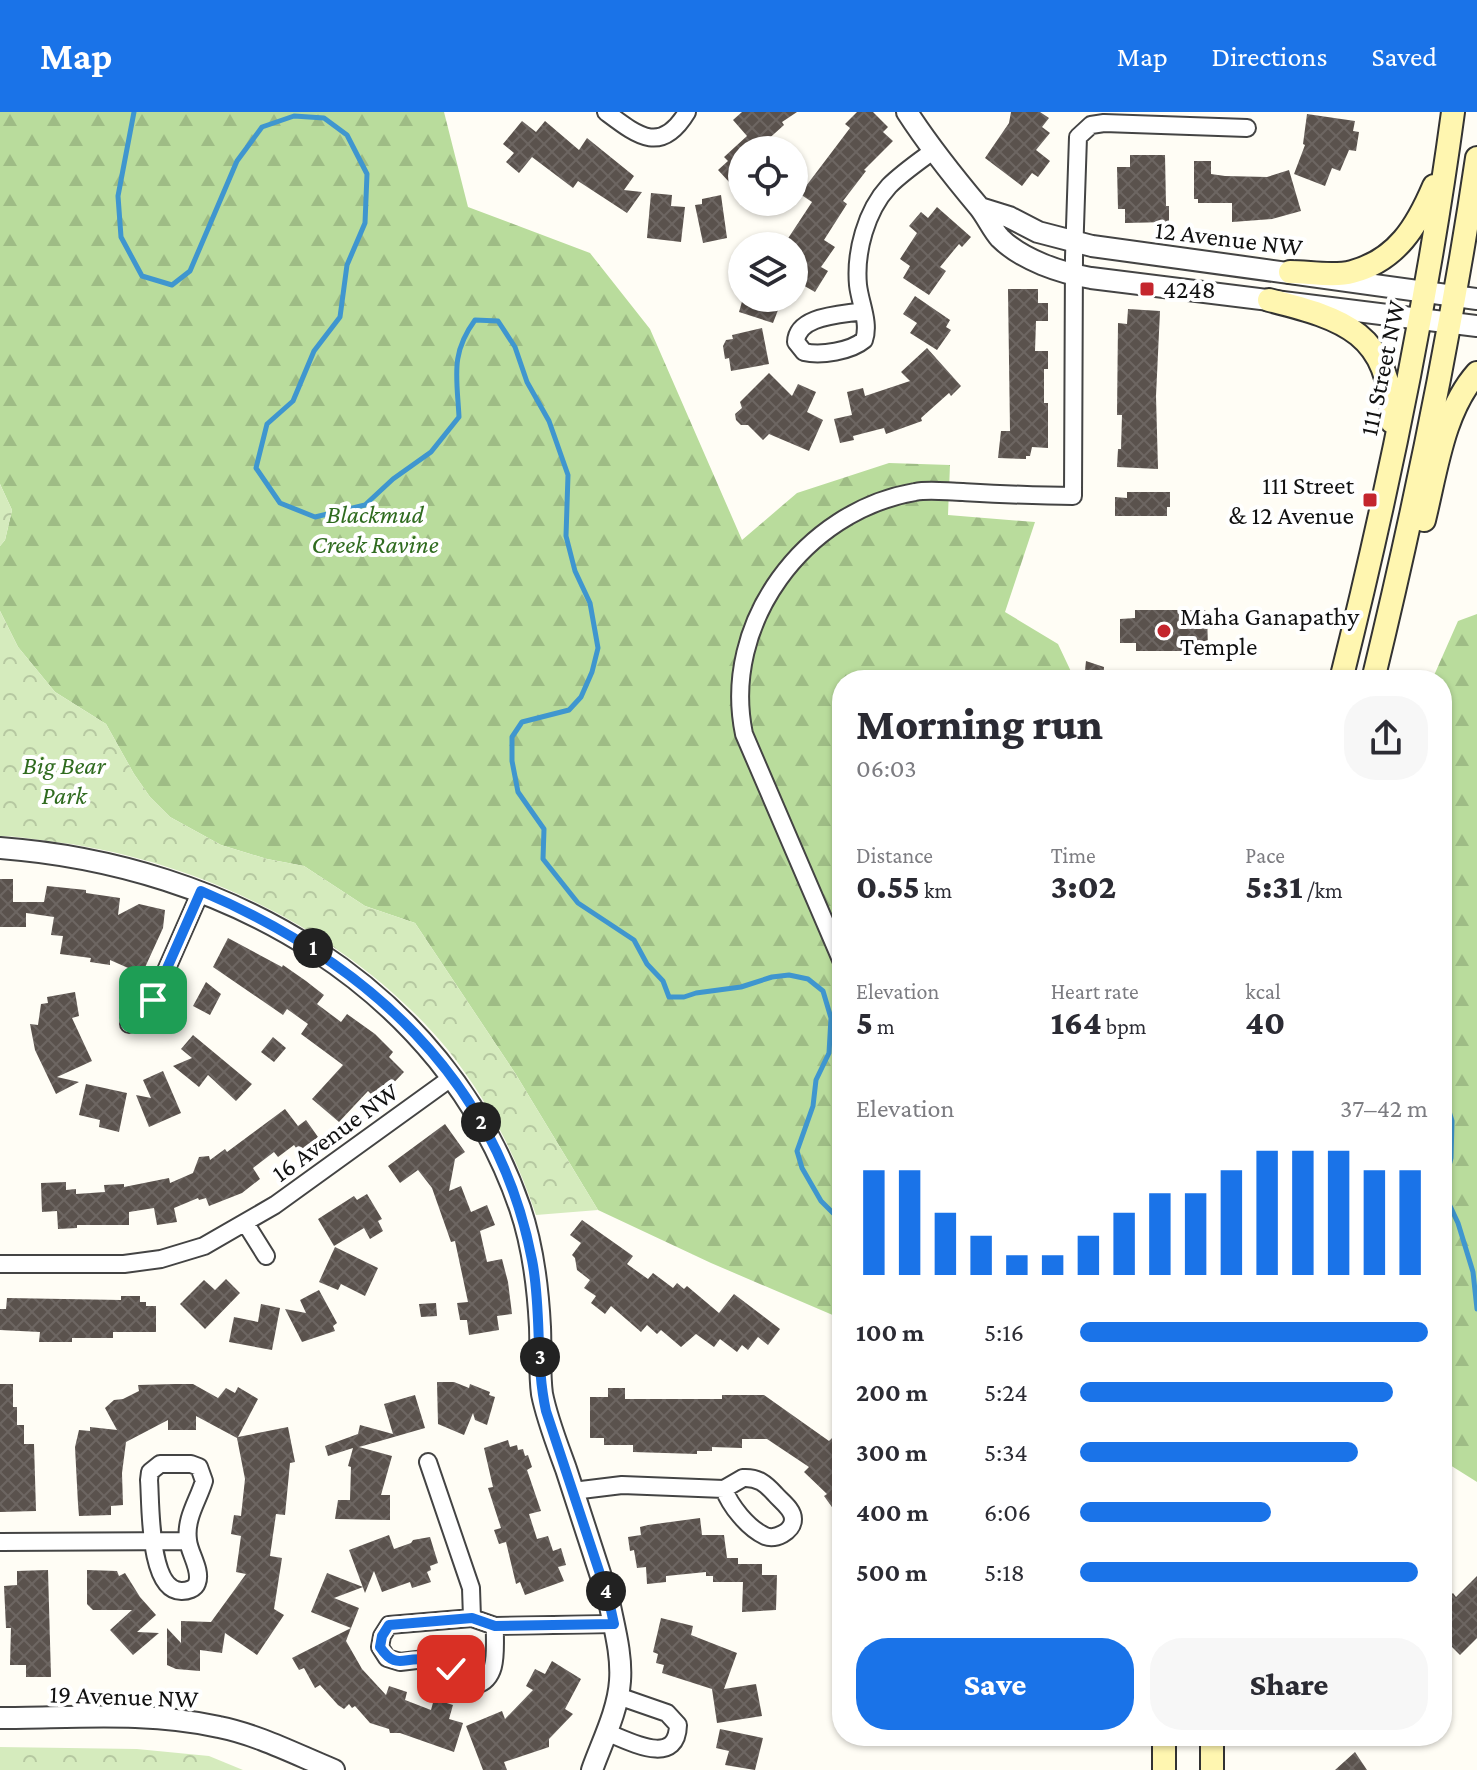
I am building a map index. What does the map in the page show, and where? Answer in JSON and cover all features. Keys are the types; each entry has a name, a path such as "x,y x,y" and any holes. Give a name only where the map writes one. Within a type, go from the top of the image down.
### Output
{"main road":[{"name":"111 Street NW","path":"1344,670 1379,528 1422,318 1453,112"},
{"path":"1290,272 1350,273 1377,262 1393,251 1417,224 1446,160"},
{"path":"1375,670 1451,323 1466,297 1477,161"},
{"path":"1269,300 1345,323 1371,346 1383,368 1392,396 1393,454"},
{"path":"1394,591 1420,535 1446,431 1466,385 1477,373"},
{"path":"1164,1746 1164,1770"},
{"path":"1212,1746 1212,1770"}],"street":[{"path":"606,112 635,133 655,138 674,130 687,112"},
{"name":"12 Avenue NW","path":"907,112 933,151 1006,243 1049,266 1074,258 1290,272 1466,297"},
{"path":"832,939 744,734 738,699 739,684 749,633 771,587 801,554 835,526 876,504 923,491 1073,496 1076,144 1091,125 1104,123 1247,128"},
{"path":"863,311 858,266 867,225 889,186 933,151"},
{"name":"12 Avenue NW","path":"980,208 1009,217 1038,232 1074,258 1269,300 1477,326"},
{"path":"0,848 114,865 162,877 201,891 276,926 342,968 399,1016 451,1078 496,1150 522,1213 536,1281 542,1394 614,1624 620,1658 618,1696 592,1770"},
{"path":"129,1024 153,1000 201,891"},
{"name":"16 Avenue NW","path":"0,1264 124,1264 161,1259 204,1246 246,1224 451,1078"},
{"path":"246,1224 266,1256"},
{"path":"428,1462 471,1588 472,1618"},
{"path":"160,1464 191,1464 202,1471 204,1481 188,1523 188,1541 197,1583 193,1589 173,1590 160,1578 154,1542 150,1472 160,1464"},
{"path":"573,1491 622,1485 724,1489"},
{"path":"0,1542 188,1541"},
{"path":"495,1626 492,1676 476,1685 451,1669 425,1659 400,1662 387,1658 380,1647 389,1625 472,1618 495,1626 614,1624"},
{"path":"606,1732 653,1750 669,1748 675,1742 678,1725 667,1713 618,1696"},
{"name":"19 Avenue NW","path":"0,1718 117,1717 188,1722 244,1734 334,1770"}],"green space":[{"name":"Blackmud Creek Ravine","path":"0,112 444,112 468,207 590,253 650,329 742,540 797,493 889,463 950,465 948,515 1035,522 1005,612 1058,644 1070,670 832,670 832,1315 598,1210 515,1073 415,923 365,906 304,866 221,845 170,817 150,797 134,774 106,724 55,692 18,647 0,611 0,546 5,540 12,510 0,484"},
{"path":"0,484 12,510 5,540 0,546"},
{"name":"Big Bear Park","path":"0,611 18,647 55,692 106,724 134,774 150,797 170,817 221,845 304,866 365,906 415,923 515,1073 598,1210 536,1215 499,1128 448,1050 410,1008 319,937 268,908 215,884 160,865 104,850 0,836"},
{"path":"1477,614 1477,1482 1452,1466 1452,670 1436,670 1458,621"},
{"path":"0,1747 137,1749 209,1756 243,1770 0,1770"}],"building":[{"path":"742,112 797,112 782,122 784,125 772,136 747,136 733,120"},
{"path":"857,112 873,112 888,127 883,132 893,141 864,170 843,201 847,204 824,240 835,247 821,267 828,271 815,292 808,288 808,232 792,232 803,216 808,216 812,202 808,199 808,183 850,128 845,124"},
{"path":"1011,112 1040,112 1049,118 1042,127 1050,133 1036,150 1050,161 1038,177 1032,173 1022,186 985,158 1009,123"},
{"path":"1307,114 1355,121 1353,131 1359,132 1356,151 1349,150 1340,171 1332,168 1325,186 1294,174 1305,145"},
{"path":"522,121 536,132 545,121 579,150 587,138 634,176 624,190 642,192 627,213 578,181 573,188 532,157 519,173 506,162 514,153 503,144"},
{"path":"1130,155 1165,155 1169,222 1125,223 1125,209 1118,209 1117,167 1130,167"},
{"path":"728,161 728,181 718,170"},
{"path":"1194,161 1211,161 1211,174 1225,176 1267,177 1289,170 1301,211 1272,219 1232,222 1232,203 1198,203 1198,199 1194,199"},
{"path":"651,193 672,195 671,206 685,207 681,242 647,238"},
{"path":"721,195 727,238 703,243 695,205 702,204 702,199"},
{"path":"937,207 971,237 962,247 959,244 940,267 946,271 929,295 903,278 910,266 900,259 917,233 909,226 921,212 928,218"},
{"path":"1008,289 1038,289 1038,303 1048,303 1048,321 1036,321 1035,351 1048,351 1048,369 1044,369 1044,403 1048,403 1048,448 1032,447 1026,459 998,458 1001,431 1010,431"},
{"path":"915,296 950,320 946,327 951,330 937,350 910,333 917,323 903,314"},
{"path":"1128,309 1160,311 1156,396 1158,469 1117,467 1122,415 1117,415 1118,323 1127,324"},
{"path":"739,312 777,312 773,323"},
{"path":"762,328 769,364 731,371 729,358 725,359 723,346 726,340 733,339 732,335"},
{"path":"927,348 961,386 921,418 922,421 886,434 884,428 853,436 854,440 840,443 834,419 852,415 847,392 863,388 865,396 910,381 901,372"},
{"path":"769,373 792,396 798,384 816,392 807,412 823,420 809,451 769,434 763,440 748,425 741,425 736,420 735,414 742,408 740,402"},
{"path":"1127,492 1170,492 1167,516 1115,516 1115,497 1127,498"},
{"name":"Maha Ganapathy Temple","path":"1135,610 1207,610 1208,651 1136,651 1136,643 1120,643 1120,619 1135,618"},
{"path":"1086,661 1104,667 1104,670 1085,670"},
{"path":"0,879 13,879 13,902 44,902 47,886 120,898 118,915 139,904 165,910 163,928 142,974 110,960 110,965 90,962 91,958 60,954 63,936 51,935 54,917 26,913 26,927 0,927"},
{"path":"228,938 283,965 306,981 324,995 317,1004 341,1022 347,1014 375,1034 393,1052 389,1057 404,1072 377,1100 368,1091 339,1122 312,1099 343,1065 301,1034 308,1024 287,1009 283,1015 213,967"},
{"path":"206,982 221,994 210,1015 193,1006"},
{"path":"75,992 79,1016 72,1018 92,1061 57,1077 79,1082 56,1094 35,1050 30,1024 38,1025 41,1004 48,1003 47,997"},
{"path":"193,1035 252,1084 236,1101 208,1075 199,1087 173,1066 192,1058 181,1049"},
{"path":"273,1037 286,1048 274,1062 261,1052"},
{"path":"163,1071 181,1113 149,1127 136,1095 151,1098 143,1080"},
{"path":"86,1084 127,1093 119,1132 99,1127 100,1120 79,1115"},
{"path":"285,1109 298,1126 306,1120 318,1137 299,1152 294,1145 278,1157 274,1152 253,1168 260,1179 242,1193 209,1206 206,1198 198,1198 174,1208 177,1222 157,1225 154,1208 129,1212 129,1225 77,1225 77,1228 58,1229 57,1211 42,1212 41,1183 66,1182 66,1190 76,1189 76,1194 105,1192 104,1185 124,1184 124,1187 169,1178 170,1183 193,1173 199,1157 209,1156 210,1160 225,1149 227,1152"},
{"path":"445,1124 465,1152 455,1159 449,1191 461,1186 471,1212 487,1205 495,1225 480,1231 487,1262 502,1259 508,1282 512,1314 497,1316 499,1330 469,1335 467,1320 460,1320 457,1303 468,1302 455,1241 451,1242 432,1188 418,1170 400,1183 388,1166"},
{"path":"367,1194 382,1219 378,1221 383,1231 370,1239 364,1228 334,1246 318,1219 354,1196 357,1200"},
{"path":"582,1220 633,1256 627,1264 648,1279 653,1273 673,1288 677,1283 684,1289 687,1286 719,1313 734,1294 780,1329 768,1345 758,1337 748,1350 742,1345 737,1352 720,1339 714,1347 696,1334 681,1347 661,1330 657,1334 647,1325 641,1332 611,1306 605,1314 591,1303 596,1296 584,1288 590,1280 577,1270 572,1255 581,1243 570,1235"},
{"path":"335,1247 378,1268 365,1296 341,1284 338,1290 319,1282"},
{"path":"226,1279 240,1293 205,1329 180,1304 204,1280 215,1290"},
{"path":"319,1290 337,1323 333,1326 335,1331 302,1342 285,1309 306,1313 300,1300"},
{"path":"121,1296 140,1296 140,1302 146,1302 146,1306 156,1306 156,1332 113,1332 113,1338 39,1342 40,1332 0,1330 0,1309 6,1309 7,1298 121,1300"},
{"path":"436,1303 437,1316 421,1317 419,1304"},
{"path":"261,1304 280,1308 272,1350 229,1342 234,1317 258,1322"},
{"path":"437,1382 454,1382 469,1388 470,1384 490,1392 489,1395 495,1397 487,1425 475,1420 473,1413 464,1435 438,1424"},
{"path":"0,1384 13,1384 17,1425 24,1425 24,1444 34,1444 36,1511 0,1512"},
{"path":"193,1384 218,1398 226,1388 235,1393 238,1387 258,1399 238,1437 288,1427 295,1462 290,1463 285,1515 276,1514 270,1556 282,1558 274,1609 284,1615 257,1655 225,1633 222,1653 200,1650 200,1671 167,1665 167,1628 181,1643 181,1621 211,1622 246,1574 236,1572 241,1536 231,1534 234,1515 241,1516 245,1479 237,1438 196,1416 196,1430 168,1430 168,1420 126,1442 122,1473 123,1505 111,1506 111,1515 79,1516 75,1447 79,1430 90,1431 90,1427 117,1430 105,1408 114,1400 139,1391 138,1385"},
{"path":"608,1388 625,1388 625,1399 722,1399 722,1395 764,1395 829,1441 832,1438 832,1507 824,1496 827,1494 804,1472 809,1467 767,1439 742,1439 742,1448 712,1447 712,1451 697,1451 697,1454 633,1452 633,1445 604,1445 604,1438 590,1438 590,1397 608,1397"},
{"path":"415,1395 425,1428 359,1447 392,1456 381,1495 390,1495 390,1520 335,1519 338,1500 350,1500 351,1467 348,1466 353,1448 328,1456 325,1446 358,1434 360,1425 393,1434 384,1404"},
{"path":"508,1440 510,1447 517,1445 518,1450 523,1449 532,1467 527,1470 541,1511 529,1514 537,1539 548,1536 553,1551 561,1548 566,1565 558,1567 564,1581 525,1595 520,1582 516,1584 506,1542 499,1544 494,1530 501,1528 488,1488 493,1487 484,1448"},
{"path":"700,1518 702,1535 724,1535 727,1558 738,1558 738,1564 762,1564 762,1575 777,1575 776,1610 742,1612 743,1582 713,1582 713,1576 706,1576 706,1572 666,1576 666,1582 647,1584 646,1567 637,1568 628,1537 641,1535 640,1527"},
{"path":"389,1535 394,1549 413,1540 430,1537 438,1563 430,1566 431,1570 427,1572 431,1582 412,1588 410,1582 382,1592 374,1571 365,1593 349,1550"},
{"path":"48,1570 51,1677 26,1677 26,1665 10,1665 11,1628 6,1628 4,1586 17,1585 17,1571"},
{"path":"87,1570 117,1571 119,1576 125,1573 156,1615 137,1632 159,1633 133,1655 110,1630 132,1610 93,1610 87,1604"},
{"path":"327,1573 363,1587 334,1598 359,1608 351,1628 311,1612"},
{"path":"1477,1576 1477,1638 1460,1655 1452,1647 1452,1594 1456,1597"},
{"path":"661,1618 693,1626 691,1635 737,1653 724,1689 756,1684 762,1716 717,1723 712,1689 662,1673 664,1665 656,1663 658,1654 653,1652"},
{"path":"351,1628 346,1641 362,1669 386,1695 389,1686 407,1692 405,1700 431,1710 434,1699 453,1705 449,1719 463,1723 454,1752 400,1733 390,1733 389,1729 370,1723 355,1706 352,1708 349,1704 344,1709 320,1685 315,1688 304,1668 299,1670 292,1658"},
{"path":"552,1661 581,1679 565,1709 573,1714 549,1739 549,1747 504,1762 507,1770 483,1770 466,1726 502,1711 505,1719 533,1690 526,1686 535,1669 545,1674"},
{"path":"720,1729 763,1738 755,1770 725,1765 729,1751 716,1748"},
{"path":"1355,1752 1367,1770 1335,1770"}],"waterway":[{"path":"134,112 118,196 121,237 142,276 172,285 190,271 237,161 262,127 294,116 324,118 347,135 367,174 365,223 347,265 340,317 314,351 293,401 267,424 256,468 280,503 315,517 365,505 393,479 431,452 459,417 458,355 475,320 498,321 515,347 527,382 549,421 568,475 566,536 575,571 590,603 598,648 581,697 569,710 522,722 512,737 512,761 518,792 544,829 543,859 578,903 634,940 647,964 663,981 669,997 741,987 789,975 808,979 823,991 831,1018 829,1053 816,1080 813,1106 797,1151 802,1168 821,1201 832,1212"},
{"path":"1452,1210 1473,1272 1477,1309"}],"place":[{"name":"4248","path":"1147,289"},
{"name":"111 Street & 12 Avenue","path":"1370,500"},
{"name":"Maha Ganapathy Temple","path":"1164,631"}],"route":[{"path":"153,1000 201,891 240,908 276,926 342,968 399,1016 451,1078 496,1150 522,1213 532,1260 540,1327 542,1394 546,1411 614,1624 495,1626 472,1618 422,1624 402,1622 389,1625 382,1636 380,1647 387,1658 400,1662 425,1659 451,1669"}]}
